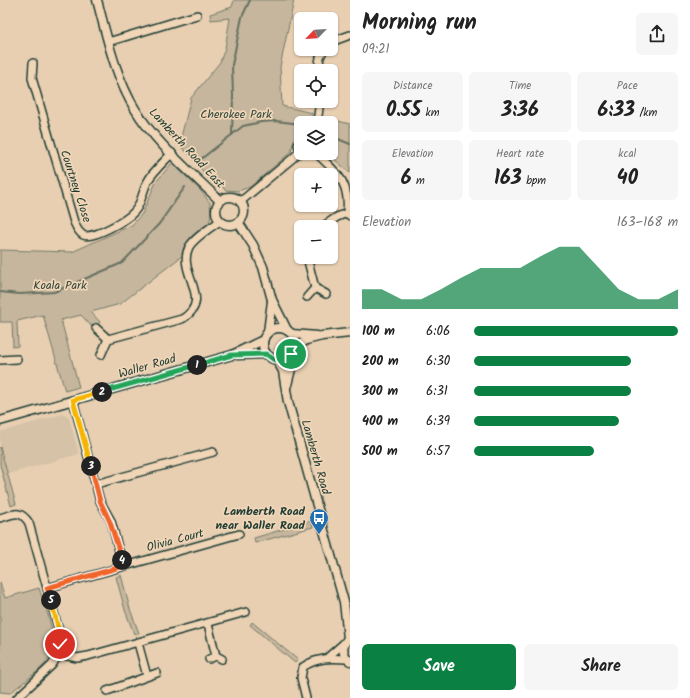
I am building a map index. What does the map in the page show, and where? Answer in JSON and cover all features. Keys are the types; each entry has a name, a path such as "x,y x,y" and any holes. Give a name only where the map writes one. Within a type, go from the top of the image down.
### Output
{"street":[{"name":"Lamberth Road East","path":"96,0 115,65 125,90 135,109 150,130 220,201"},
{"path":"108,42 197,15"},
{"path":"338,39 350,35"},
{"name":"Courtney Close","path":"33,64 32,78 76,229 82,235 91,236 124,221 134,213 137,209 148,179 172,153"},
{"path":"240,202 294,156"},
{"path":"323,160 337,173 344,183 349,200 349,214 337,217 332,220"},
{"path":"228,197 237,199 240,202 243,206 243,215 238,222 228,225 220,221 216,213 216,209 220,201 228,197"},
{"path":"108,339 182,319 190,315 195,309 196,299 186,261 188,253 190,247 196,240 220,221"},
{"path":"238,222 253,245 263,267 272,300 289,332 294,338 293,352"},
{"path":"309,264 315,288 326,294"},
{"path":"306,297 315,288"},
{"path":"272,300 268,332 263,340 263,347 266,354 273,359 283,360 306,340 322,336 350,333"},
{"path":"96,328 108,339"},
{"path":"268,332 277,328 289,332 322,336"},
{"path":"101,355 108,339"},
{"name":"Waller Road","path":"0,421 232,355 263,340"},
{"name":"Lamberth Road","path":"286,388 291,370 293,352"},
{"name":"Waller Road","path":"232,355 266,354"},
{"path":"0,360 17,358"},
{"name":"Lamberth Road","path":"277,360 283,371 288,402 344,602 348,639 343,652 349,660"},
{"path":"73,400 100,501 110,522 124,566"},
{"path":"96,484 214,452"},
{"path":"0,518 16,513 24,516 29,523 59,631 59,654 44,675 17,698"},
{"name":"Olivia Court","path":"47,588 239,534"},
{"name":"Lamberth Road","path":"344,602 350,613"},
{"path":"59,654 77,658 208,624 246,612"},
{"path":"208,624 219,658 208,659"},
{"path":"327,658 348,639"},
{"path":"138,643 147,676"},
{"path":"306,698 301,678 303,667 309,663 327,658 349,660"},
{"path":"108,691 157,673"}],"shaded area":[{"path":"63,414 69,418 79,454 8,474 0,447 0,432"}],"green space":[{"name":"Cherokee Park","path":"234,0 294,0 280,67 282,106 312,113 312,116 294,116 294,139 291,152 250,187 238,191 225,190 221,185 218,187 214,181 207,177 193,158 179,145 191,98 220,62 225,48 230,18 211,20 210,14 232,7"},
{"path":"338,121 350,124 350,173 335,160 338,160"},
{"name":"Koala Park","path":"172,163 201,191 210,203 211,216 208,226 192,238 182,256 120,304 91,312 100,322 94,329 81,315 61,320 79,387 65,391 43,315 17,321 18,346 13,347 12,322 0,322 0,250 72,252 132,225 142,214 156,182"},
{"path":"0,447 16,504 11,506 0,465"},
{"path":"311,521 313,527 255,543 254,538"},
{"path":"121,575 130,609 139,633 134,634 125,610 116,577"},
{"path":"0,582 5,598 39,588 49,617 53,638 50,657 44,665 10,693 0,692"},
{"path":"252,622 298,660 295,663 250,625"}],"waterway":[{"path":"232,135 232,65 242,17 250,0"},
{"path":"201,159 243,126 261,122 276,121 294,123"},
{"path":"338,139 350,144"},
{"path":"0,292 20,294 54,292 122,263 159,224 185,187"}],"place":[{"name":"Lamberth Road near Waller Road","path":"319,535"}],"route":[{"path":"60,644 59,631 47,588 124,566 110,522 100,501 73,400 232,355 266,354 273,359 283,360 291,354"}]}
